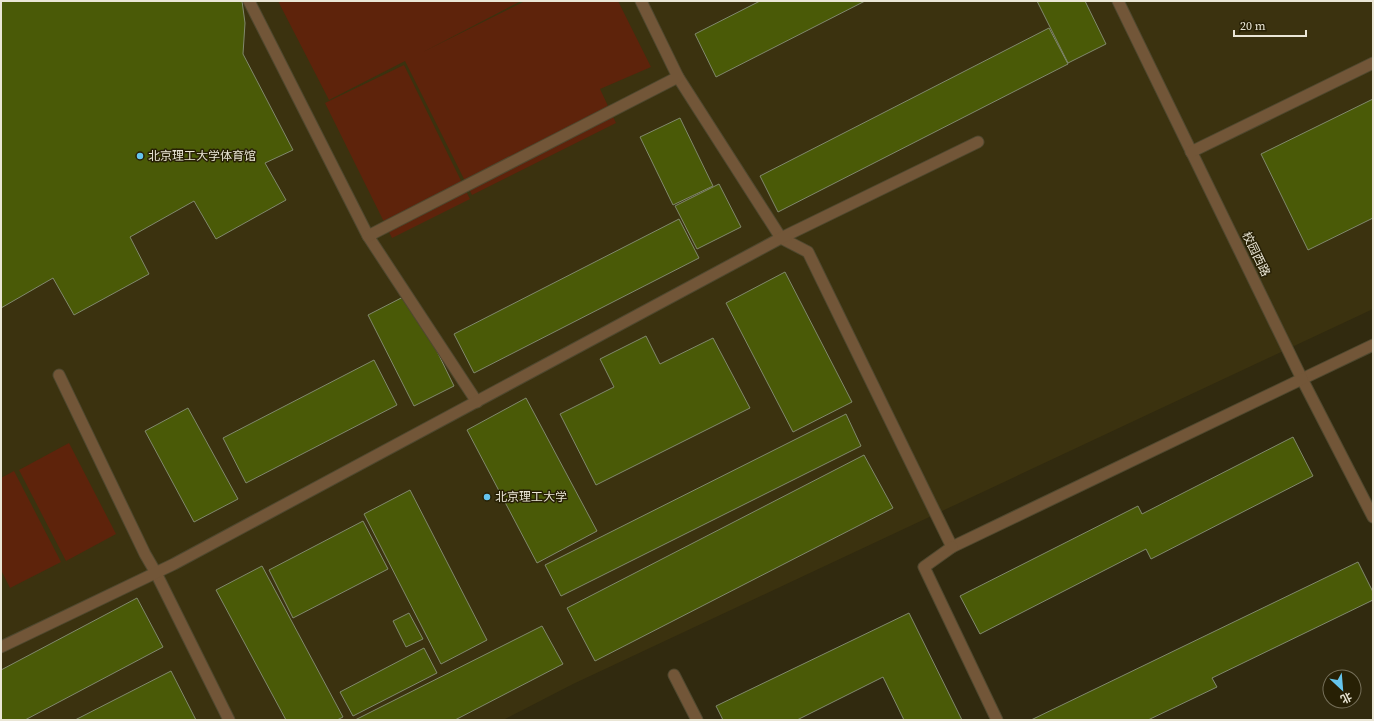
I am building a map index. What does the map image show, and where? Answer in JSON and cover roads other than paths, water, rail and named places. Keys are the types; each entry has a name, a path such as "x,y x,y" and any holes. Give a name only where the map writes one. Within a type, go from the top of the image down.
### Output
{"street":[{"path":"249,1 368,236 477,402"},
{"path":"641,1 678,77 781,238 808,252 952,547"},
{"name":"校园西路","path":"1118,1 1302,379 1373,517"},
{"path":"1191,152 1373,63"},
{"path":"368,236 678,77"},
{"path":"1,647 156,574 781,238 978,142"},
{"path":"997,720 924,567 952,547 1373,345"},
{"path":"59,375 145,554 229,720"},
{"path":"674,675 697,720"}],"place":[{"name":"北京理工大学体育馆","path":"140,156"},
{"name":"北京理工大学","path":"487,497"}]}
